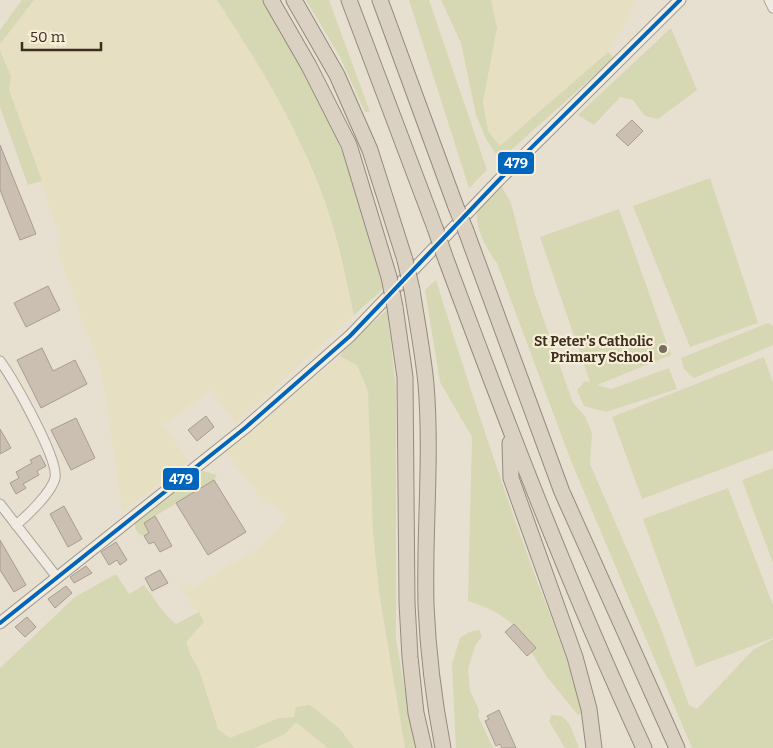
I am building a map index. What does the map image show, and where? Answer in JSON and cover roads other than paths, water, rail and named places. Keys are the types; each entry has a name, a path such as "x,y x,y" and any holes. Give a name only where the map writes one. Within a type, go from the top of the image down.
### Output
{"highway":[{"path":"271,0 309,66 349,145 389,277 405,377 407,603 410,657 424,748"},
{"path":"294,0 337,75 370,150 405,260 412,290 426,386 428,476 426,603 430,665 443,748"},
{"path":"349,0 510,431 593,639 644,748"},
{"path":"380,0 562,492 677,748"},
{"path":"510,431 511,478 575,658 589,709 594,748"}],"street":[{"path":"0,623 56,576 244,428 350,336 500,179 680,0"},
{"path":"769,0 773,8"},
{"path":"0,361 49,452 55,472 50,488 16,525"},
{"path":"0,504 56,576"}],"place":[{"name":"St Peter's Catholic Primary School","path":"663,349"}]}
